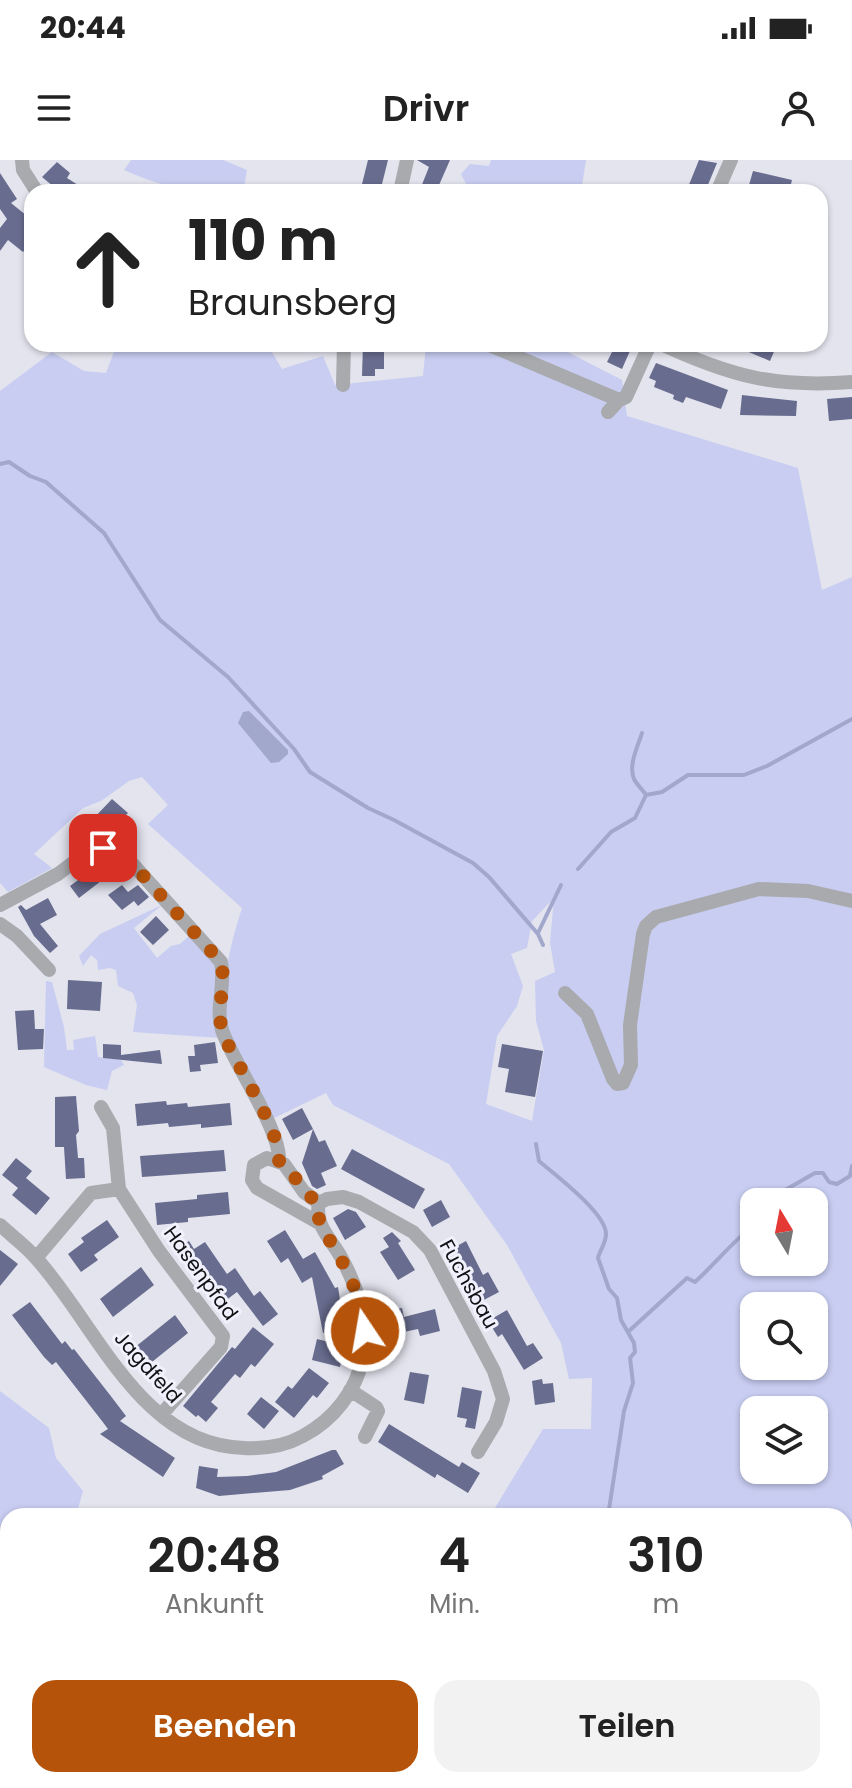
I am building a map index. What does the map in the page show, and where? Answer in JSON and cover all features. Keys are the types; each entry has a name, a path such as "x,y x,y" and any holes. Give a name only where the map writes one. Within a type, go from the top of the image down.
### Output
{"street":[{"path":"22,160 23,170 32,184"},
{"path":"402,184 407,160"},
{"path":"720,184 731,160"},
{"path":"343,385 344,352"},
{"path":"506,352 619,400"},
{"path":"608,412 626,397 646,352"},
{"path":"679,352 748,378 782,383 852,382"},
{"path":"0,905 58,874 90,850 103,848 128,859 221,962 221,1028 280,1152 279,1162"},
{"path":"565,993 587,1014 613,1079 617,1084 623,1083 631,1065 630,1025 643,934 650,921 759,889 808,891 852,901"},
{"path":"0,924 17,936 49,970"},
{"name":"Hasenpfad","path":"101,1107 113,1128 119,1189 159,1251 223,1336 221,1347 161,1415"},
{"path":"267,1158 279,1162 289,1168 304,1192 319,1203 319,1223 254,1185 252,1170 257,1162 267,1158"},
{"path":"36,1258 91,1193 119,1189"},
{"name":"Fuchsbau","path":"319,1203 334,1198 352,1199 413,1232 430,1250 494,1371 503,1399 496,1422 478,1452"},
{"name":"Jagdfeld","path":"0,1225 36,1258 119,1370 161,1415 180,1430 202,1441 222,1446 262,1448 282,1445 312,1431 340,1407 363,1355 364,1319 349,1274 319,1223"},
{"path":"350,1390 378,1411 365,1437"}],"shaded area":[{"path":"131,160 223,160 247,170 244,184 162,184 124,170"},
{"path":"491,160 586,160 582,184 466,184 461,174 470,164 489,166"},
{"path":"52,352 84,371 106,373 114,352 272,352 282,369 323,356 335,385 423,376 425,352 568,352 622,380 627,416 798,468 822,590 852,577 852,1508 495,1508 543,1429 591,1429 592,1378 569,1379 561,1343 507,1245 449,1164 333,1105 326,1093 272,1119 238,1054 225,1018 224,990 228,962 242,908 148,824 168,805 142,777 129,781 101,801 83,808 34,854 52,868 8,892 0,883 0,391","holes":["554,898 550,943 555,972 535,981 536,1021 544,1050 532,1121 486,1104 497,1036 517,1006 523,986 511,954 527,948 532,921"]},
{"path":"249,711 288,750 279,762 271,763 238,723 243,712"},
{"path":"162,905 134,928 157,958 188,937 185,931 216,963 220,1038 133,1032 137,1005 133,993 118,986 116,970 98,970 97,960 91,955 83,966 79,956 100,934"},
{"path":"46,981 52,982 67,1050 74,1050 73,1040 95,1036 98,1057 121,1060 124,1065 112,1071 107,1090 86,1085 44,1067"},
{"path":"0,1391 49,1428 56,1458 83,1491 78,1508 0,1508"}],"building":[{"path":"368,160 388,160 382,184 362,184"},
{"path":"417,160 450,160 440,184 422,184 429,167"},
{"path":"699,160 717,163 708,184 689,184"},
{"path":"57,162 70,173 67,178 76,184 50,184 42,177"},
{"path":"753,171 792,180 791,184 749,184"},
{"path":"0,173 17,199 11,203 24,214 23,252 8,240 0,251 0,228 7,219 0,209"},
{"path":"363,352 384,352 384,369 375,369 375,376 362,376"},
{"path":"612,352 629,352 622,369 607,362"},
{"path":"749,352 774,352 770,361"},
{"path":"656,363 728,390 721,409 686,397 683,403 673,399 674,395 654,387 656,381 649,378"},
{"path":"742,395 797,401 796,416 740,415"},
{"path":"852,397 852,419 829,421 827,399"},
{"path":"112,799 128,813 107,834 93,819"},
{"path":"93,869 101,881 79,898 70,886"},
{"path":"122,885 128,892 138,885 149,897 138,906 134,901 122,910 108,895"},
{"path":"48,898 57,915 40,924 58,946 50,953 34,936 18,907 21,905 26,910"},
{"path":"156,916 169,930 153,945 140,932"},
{"path":"68,980 102,982 100,1011 67,1009"},
{"path":"34,1010 35,1029 44,1029 43,1049 18,1050 15,1011"},
{"path":"215,1042 218,1063 200,1065 201,1071 190,1072 188,1056 195,1056 194,1045"},
{"path":"103,1044 121,1045 121,1055 160,1050 162,1064 103,1058"},
{"path":"502,1044 543,1051 535,1097 505,1092 509,1069 498,1067"},
{"path":"76,1096 78,1158 84,1158 85,1178 66,1179 64,1147 55,1147 55,1097"},
{"path":"166,1101 167,1105 187,1103 188,1107 230,1103 232,1125 169,1127 168,1123 137,1126 135,1104"},
{"path":"302,1108 313,1129 293,1140 282,1119"},
{"path":"313,1129 319,1142 325,1140 337,1166 321,1173 326,1185 317,1189 312,1186 302,1163"},
{"path":"352,1149 425,1189 414,1209 341,1169"},
{"path":"224,1150 226,1171 142,1177 140,1156"},
{"path":"16,1158 32,1171 26,1178 50,1198 36,1215 12,1195 18,1188 2,1175"},
{"path":"228,1192 230,1214 157,1225 155,1203"},
{"path":"441,1200 450,1217 432,1227 423,1210"},
{"path":"348,1209 356,1212 366,1227 345,1240 333,1218"},
{"path":"107,1220 119,1237 94,1255 98,1260 81,1272 68,1254 84,1242 81,1238"},
{"path":"285,1230 303,1259 315,1252 335,1288 338,1287 340,1300 337,1301 344,1329 323,1333 312,1277 302,1283 288,1258 281,1263 267,1241"},
{"path":"392,1232 401,1241 398,1243 415,1270 398,1280 380,1252 389,1247 383,1238"},
{"path":"189,1241 194,1249 205,1242 227,1274 235,1268 254,1296 260,1291 278,1314 263,1326 237,1292 225,1301 204,1271 200,1273 189,1257 185,1260 178,1248"},
{"path":"466,1241 483,1275 488,1272 499,1292 480,1302 454,1261 449,1264 444,1256"},
{"path":"0,1250 18,1264 0,1286"},
{"path":"141,1267 154,1285 113,1317 100,1299"},
{"path":"30,1302 62,1344 65,1341 74,1349 126,1416 120,1421 175,1458 163,1477 100,1434 108,1429 56,1362 52,1365 44,1357 12,1315"},
{"path":"402,1308 404,1317 435,1309 440,1331 420,1336 418,1329 385,1336 380,1312"},
{"path":"507,1310 527,1346 533,1343 543,1358 524,1370 502,1334 498,1337 488,1321"},
{"path":"175,1315 188,1333 147,1366 134,1348"},
{"path":"253,1327 274,1344 255,1367 251,1364 240,1378 235,1374 211,1402 218,1408 206,1422 198,1415 196,1417 183,1406 232,1347 235,1349"},
{"path":"317,1339 345,1346 340,1367 312,1360"},
{"path":"309,1368 329,1383 317,1398 313,1395 294,1418 275,1402 288,1386 292,1389"},
{"path":"410,1372 429,1375 424,1404 404,1400"},
{"path":"542,1379 543,1384 553,1383 555,1402 535,1405 532,1381"},
{"path":"462,1387 482,1391 475,1429 465,1427 467,1419 457,1417"},
{"path":"261,1397 279,1411 264,1429 247,1414"},
{"path":"389,1424 459,1467 462,1462 480,1473 468,1493 437,1474 435,1478 378,1442"},
{"path":"336,1450 344,1464 322,1476 323,1479 290,1490 219,1496 196,1488 199,1466 218,1469 217,1477 247,1476 276,1472"}],"waterway":[{"path":"0,464 9,462 46,482 104,533 160,620 228,677 294,749 310,772 368,808 473,863 538,934 543,945"},
{"path":"578,869 611,832 635,818 646,795 662,792 688,775 744,775 767,766 852,719"},
{"path":"642,733 632,774 646,795"},
{"path":"538,933 561,885"},
{"path":"536,1144 539,1161 578,1195 604,1225 606,1237 598,1258 609,1289 617,1298 621,1320 634,1343 635,1352 630,1358 633,1383 624,1411 609,1508"},
{"path":"789,1188 815,1173 823,1173 829,1182 837,1184 850,1176 852,1166"},
{"path":"629,1331 687,1278 695,1282 740,1237"},
{"path":"25,1788 39,1788"}],"route":[{"path":"103,848 128,859 221,962 221,1028 280,1152 279,1162 289,1168 304,1192 319,1203 319,1223 356,1291 365,1331"}]}
